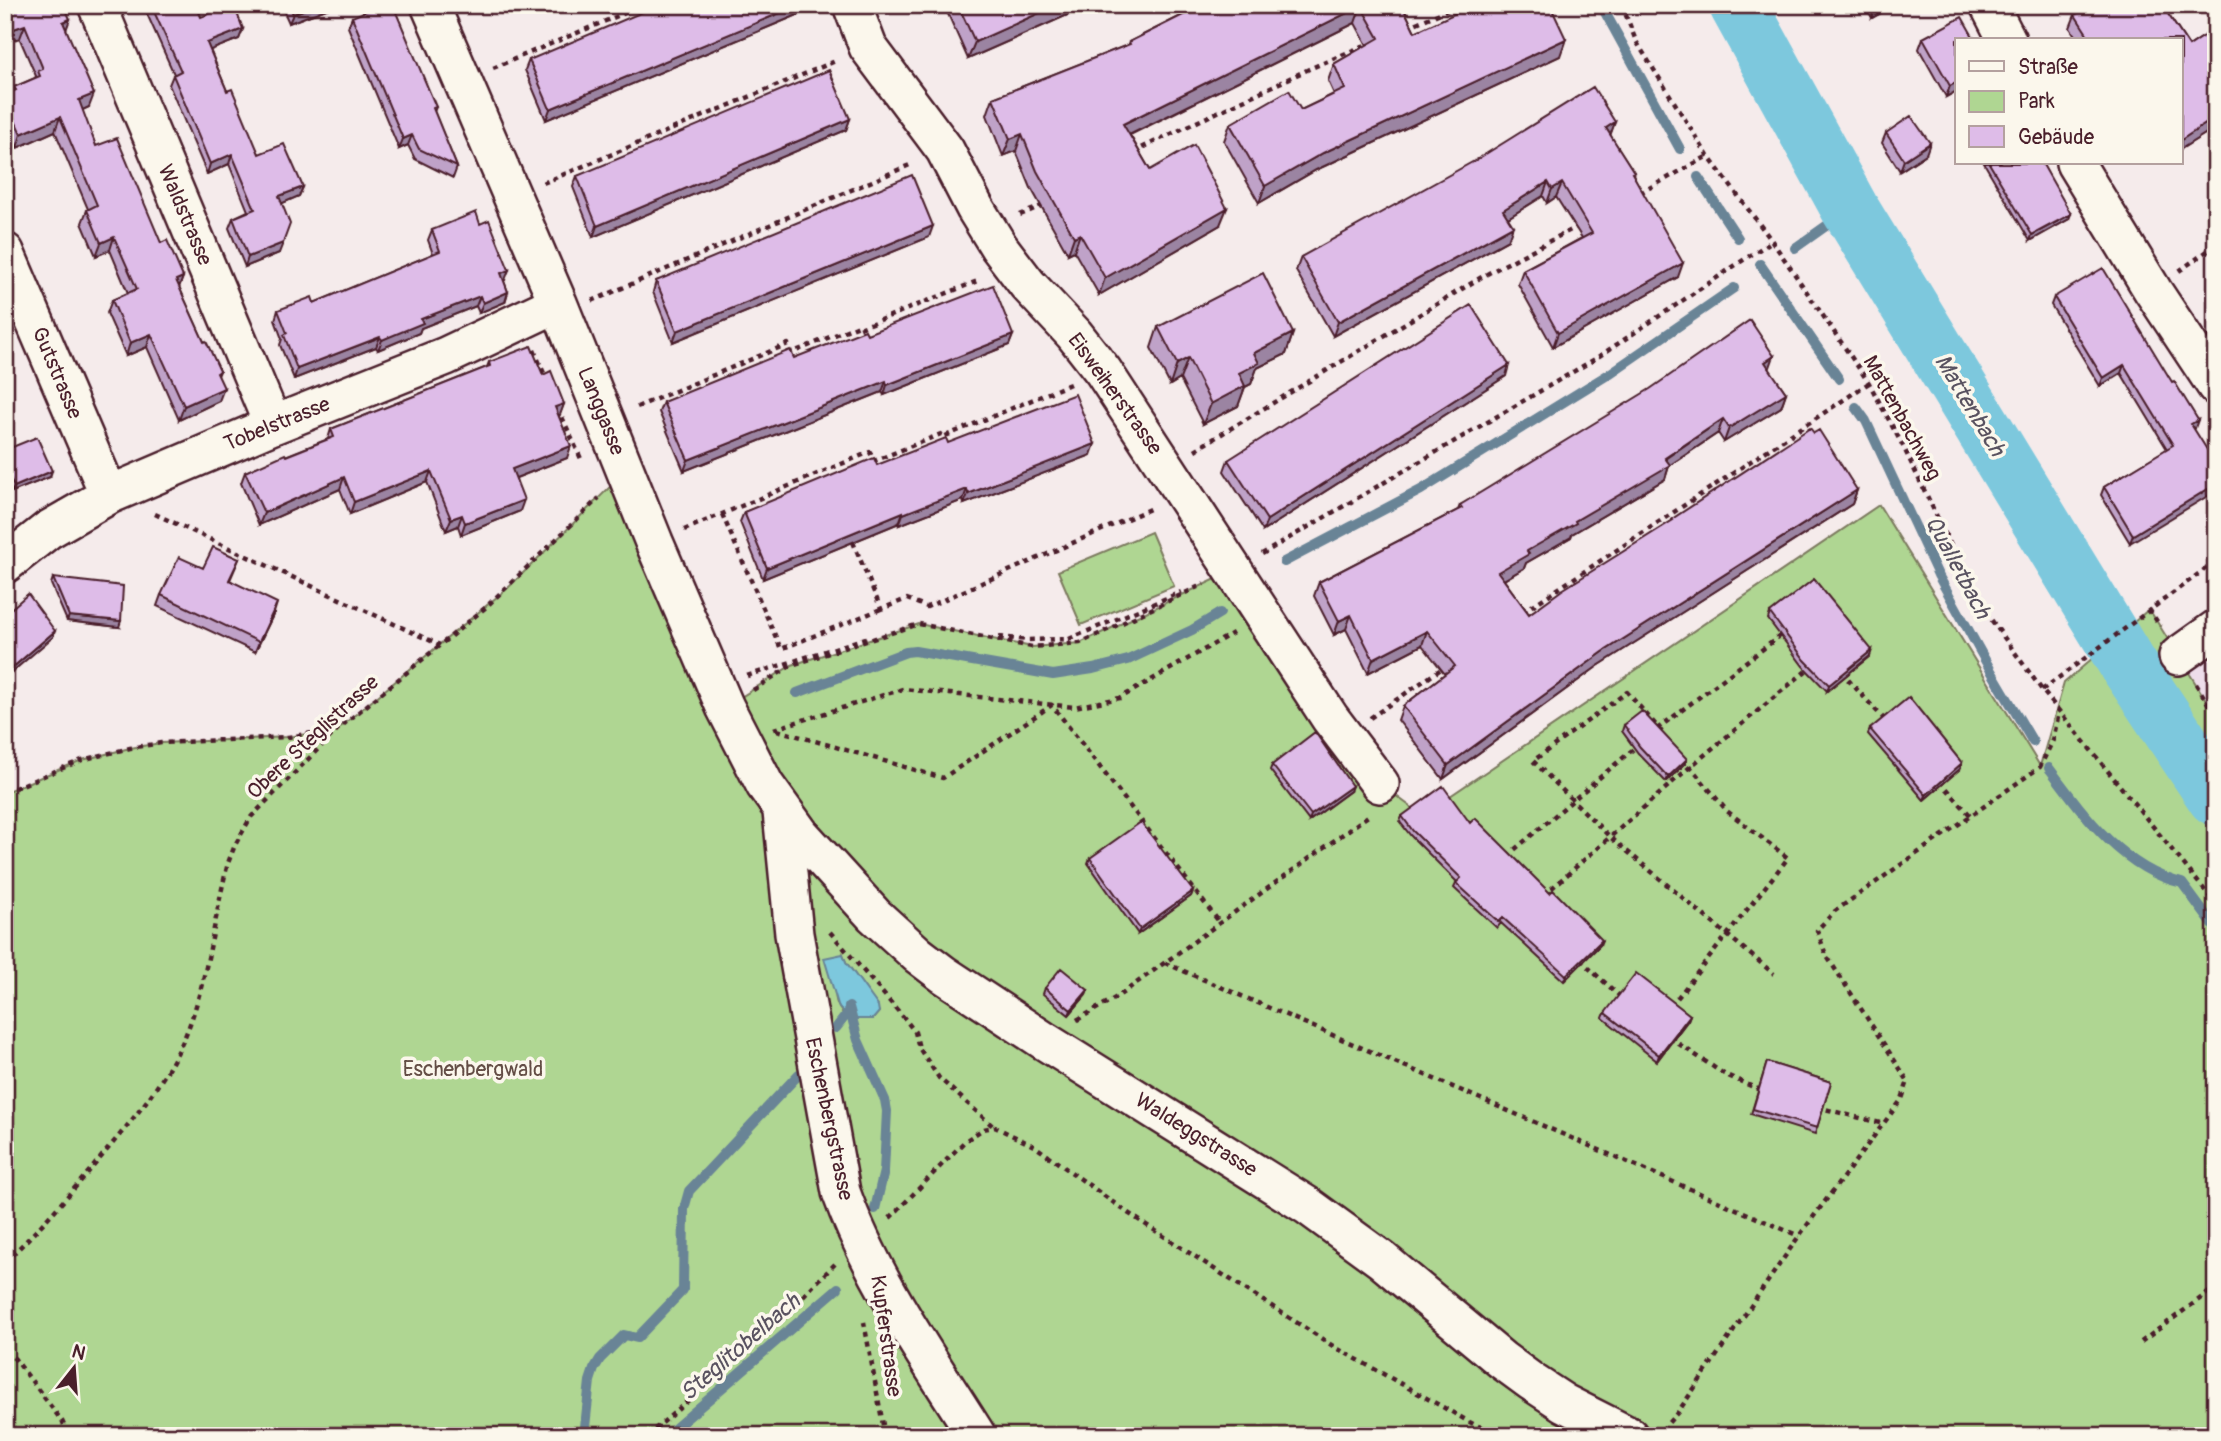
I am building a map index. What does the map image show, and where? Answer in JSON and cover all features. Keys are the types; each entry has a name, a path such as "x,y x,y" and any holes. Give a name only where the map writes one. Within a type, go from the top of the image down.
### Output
{"street":[{"name":"Waldstrasse","path":"97,5 273,425"},
{"name":"Langgasse","path":"430,5 572,303 626,471 731,693 752,762 782,812"},
{"name":"Eisweiherstrasse","path":"852,5 868,47 945,149 986,228 1014,267 1103,371 1262,616 1380,784"},
{"path":"1989,5 2006,38"},
{"path":"2076,164 2153,291 2216,386"},
{"name":"Gutstrasse","path":"5,252 109,495"},
{"name":"Tobelstrasse","path":"5,564 48,530 109,495 273,425 446,356 521,320 572,303"},
{"path":"2178,656 2216,629"},
{"name":"Waldeggstrasse","path":"782,812 846,886 918,955 972,995 1308,1206 1382,1260 1532,1382 1564,1403 1629,1436"},
{"name":"Eschenbergstrasse","path":"782,812 794,934 835,1165 845,1202 861,1241 914,1335 977,1436"}],"path":[{"path":"502,65 644,5"},
{"path":"1396,32 1459,5"},
{"name":"Mattenbachweg","path":"1622,5 1636,41 1709,156 1773,241 1869,383 1904,448 1977,600 2059,712 2216,904"},
{"path":"1129,154 1371,42"},
{"path":"552,179 868,47"},
{"path":"572,303 945,149"},
{"path":"1637,195 1709,156"},
{"path":"986,228 1053,200"},
{"path":"722,514 780,649 907,599 927,607 1176,480 1485,275 1590,220"},
{"path":"731,693 792,665 919,624 1032,647 1080,643 1233,570 1595,359 1773,241"},
{"path":"2153,291 2216,245"},
{"path":"631,409 788,344 792,353 1014,267"},
{"path":"521,320 548,385"},
{"path":"682,531 870,452 874,461 941,433 943,437 1103,371"},
{"path":"1517,616 1869,383"},
{"path":"553,396 584,466"},
{"name":"Obere Steglistrasse","path":"5,1262 59,1208 160,1083 185,1038 196,1006 222,887 235,845 258,807 338,729 510,586 626,471"},
{"path":"109,495 181,524 440,645"},
{"path":"853,542 881,609"},
{"path":"2042,690 2216,561"},
{"path":"731,693 918,621 993,637 1069,639 1233,570"},
{"path":"1052,705 943,778 777,730 769,731 903,689 1052,705 1074,708 1120,698 1262,616"},
{"path":"1649,737 1787,631"},
{"path":"1344,736 1452,661"},
{"path":"1535,903 1690,766 1815,663"},
{"path":"1834,664 1887,723"},
{"path":"1666,738 1627,692 1533,761 1610,837 1774,974"},
{"path":"1052,705 1220,923"},
{"path":"1658,1436 1678,1412 1799,1236 1902,1099 1908,1080 1826,955 1817,930 1835,911 2040,767 2053,740 2059,712"},
{"path":"5,792 82,760 130,748 161,743 288,737 338,729"},
{"path":"1504,858 1639,745"},
{"path":"1671,1007 1788,858 1727,811 1682,757"},
{"path":"1939,781 1971,816"},
{"path":"1044,1041 1165,963 1395,796 1380,784"},
{"path":"828,930 915,1032 919,1048 939,1078 995,1127 1036,1147 1128,1213 1333,1346 1464,1419 1512,1436"},
{"path":"1575,956 1625,1001"},
{"path":"1165,963 1799,1236"},
{"path":"1666,1035 1724,1074 1771,1095"},
{"path":"1808,1104 1884,1124"},
{"path":"647,1436 761,1338 811,1287 888,1219 975,1133 995,1127"},
{"path":"2141,1342 2216,1287"},
{"name":"Kupferstrasse","path":"863,1315 885,1436"},
{"path":"5,1351 15,1359 62,1420 69,1436"}],"shaded area":[{"path":"2216,629 2216,716 2178,656"}],"green space":[{"name":"Eschenbergwald","path":"626,471 725,707 792,665 919,624 1032,647 1080,643 1233,571 1380,784 1422,815 1879,505 2040,766 2064,683 2149,609 2216,716 2216,1436 5,1436 5,792 82,760 130,748 161,743 288,737 338,729 510,586","holes":["843,954 879,1012 873,1019 850,1019 842,1013 838,1005 835,989"]},
{"path":"1151,532 1174,586 1081,625 1058,571"}],"water":[{"path":"843,954 878,1006 879,1012 873,1019 850,1019 839,1008 824,958"}],"building":[{"path":"5,5 64,5 70,19 63,22 94,94 79,100 96,146 117,138 161,243 167,240 183,277 176,280 220,371 217,373 224,388 184,406 151,334 130,343 112,300 137,289 114,237 101,243 87,210 97,205 60,117 21,134 5,98 5,95 16,90 14,87 40,76 38,71 43,69 25,25 5,32"},
{"path":"151,5 196,5 201,17 234,5 243,29 207,43 227,91 232,89 259,154 284,144 303,187 279,196 290,224 283,243 248,257 233,218 255,209 232,154 210,164 173,75 181,71"},
{"path":"289,5 315,5 293,14"},
{"path":"380,5 393,5 436,107 433,108 457,167 419,149 412,135 403,139 352,17"},
{"path":"659,5 799,5 550,109 529,60"},
{"path":"958,5 1057,5 975,42"},
{"path":"1203,5 1402,5 1415,32 1473,5 1550,5 1566,39 1323,153 1265,186 1230,124 1289,90 1301,110 1345,89 1334,64 1379,38 1361,6 1123,124 1150,170 1194,145 1227,208 1105,278 1080,234 1074,237 1037,171 1022,134 1010,139 993,98 1130,44 1129,42"},
{"path":"2090,5 2162,5 2189,46 2216,28 2216,117 2182,139 2182,38 2090,38 2075,15"},
{"path":"1962,17 1974,38 1955,38 1955,83 1950,86 1923,38"},
{"path":"829,70 850,119 597,226 577,176"},
{"path":"1593,87 1615,122 1606,128 1634,172 1632,173 1683,263 1558,333 1523,270 1592,233 1562,183 1552,189 1548,182 1503,210 1513,226 1338,322 1301,257 1476,160"},
{"path":"1911,116 1930,143 1904,160 1886,133"},
{"path":"1990,164 2043,164 2071,214 2032,235"},
{"path":"912,175 933,226 677,331 656,281"},
{"path":"476,212 480,224 489,220 509,270 501,273 508,292 483,303 480,296 421,319 423,323 382,340 380,337 297,369 278,310 312,297 314,303 440,251 432,230"},
{"path":"2103,268 2198,420 2191,424 2216,464 2216,484 2133,535 2104,487 2173,445 2124,365 2103,378 2054,297"},
{"path":"1263,273 1293,333 1254,353 1259,363 1239,373 1245,386 1211,404 1188,358 1177,364 1158,327"},
{"path":"993,285 1013,335 887,385 886,381 688,460 663,402 790,350 794,358 865,330 867,334"},
{"path":"1471,305 1509,365 1267,520 1228,460"},
{"path":"1750,320 1774,356 1765,362 1786,393 1729,428 1723,419 1665,458 1670,465 1575,521 1576,523 1527,551 1529,554 1498,572 1529,614 1810,428 1814,433 1819,430 1857,490 1603,652 1448,765 1403,706 1455,666 1427,631 1373,659 1351,615 1339,621 1319,582 1462,508 1460,505 1650,389"},
{"path":"531,346 543,375 551,371 564,404 555,407 571,446 512,469 524,500 465,523 462,515 451,519 431,471 354,502 344,477 264,513 245,472 285,454 286,456 334,437 331,429 490,366 489,362"},
{"path":"1075,394 1095,444 968,494 967,489 903,512 767,568 744,512 874,458 877,465 946,438 948,443"},
{"path":"37,437 52,471 14,487 5,466 5,450"},
{"path":"213,547 239,559 229,580 277,603 259,642 161,595 179,557 203,568"},
{"path":"53,578 123,586 121,621 69,616"},
{"path":"1814,579 1872,650 1829,685 1805,660 1770,613"},
{"path":"28,594 55,631 5,674 5,614"},
{"path":"1909,697 1962,763 1926,795 1870,729"},
{"path":"1642,711 1687,759 1668,777 1624,725"},
{"path":"1315,732 1352,786 1311,815 1272,765"},
{"path":"1443,786 1470,823 1475,818 1550,893 1553,890 1602,940 1566,975 1503,918 1499,922 1456,883 1461,878 1413,831 1402,816"},
{"path":"1141,822 1193,891 1140,929 1090,858"},
{"path":"1061,968 1088,990 1071,1010 1045,988"},
{"path":"1636,973 1690,1015 1659,1055 1605,1013"},
{"path":"1767,1062 1831,1082 1817,1128 1753,1109"}],"waterway":[{"name":"Qualletbach","path":"1601,5 1680,149"},
{"name":"Mattenbach","path":"1738,5 1850,209 2125,660 2216,797"},
{"name":"Qualletbach","path":"1698,177 1738,238"},
{"path":"1795,248 1850,209"},
{"name":"Qualletbach","path":"1760,264 1839,379"},
{"path":"1284,562 1421,490 1609,374 1734,288"},
{"name":"Qualletbach","path":"1856,407 1866,421 1938,575 2033,742"},
{"path":"797,693 915,651 1053,675 1093,669 1128,660 1192,630 1220,613"},
{"name":"Qualletbach","path":"2049,768 2106,838 2141,866 2182,883 2216,929"},
{"name":"Mattenbach","path":"2206,793 2209,787"},
{"name":"Steglitobelbach","path":"849,1007 858,1040 885,1100 887,1111 884,1171 875,1209"},
{"path":"836,1028 849,1008"},
{"path":"584,1436 590,1381 600,1359 624,1335 637,1338 683,1290 684,1209 689,1191 799,1074"},
{"name":"Steglitobelbach","path":"666,1436 838,1288"}]}
